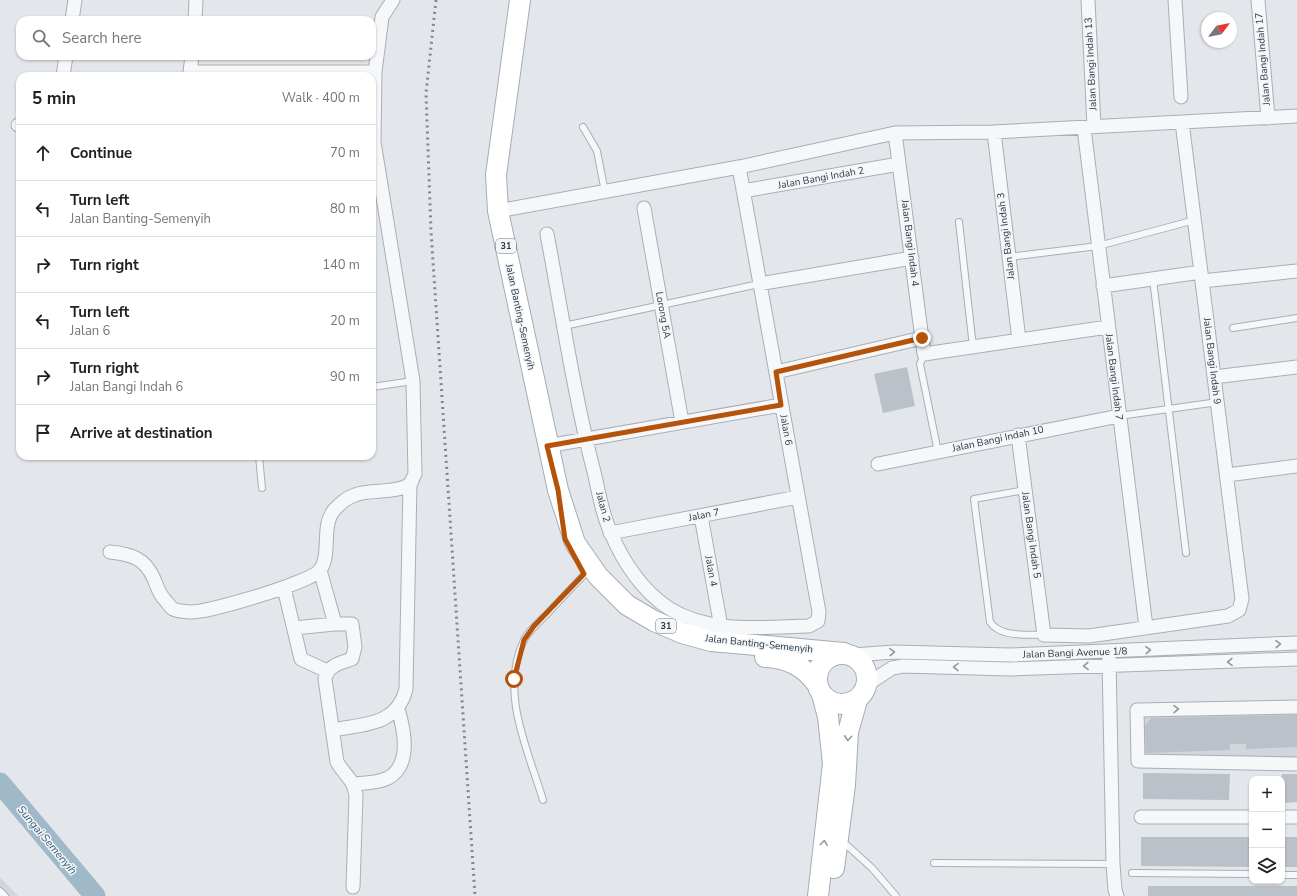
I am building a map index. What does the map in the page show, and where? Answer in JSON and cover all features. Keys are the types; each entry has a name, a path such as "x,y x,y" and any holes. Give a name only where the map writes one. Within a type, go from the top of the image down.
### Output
{"main road":[{"name":"Jalan Banting-Semenyih","path":"520,0 496,175 498,211 547,446 558,490 575,543 598,576 627,605 654,621 682,634 711,641 849,654"},
{"name":"Jalan Banting-Semenyih","path":"558,490 565,539 584,574 615,609 649,632 679,646 709,653 774,657 788,661 800,666 820,689 828,717 834,764 818,896"},
{"path":"849,654 866,667 868,684 864,693 856,700 848,704 838,704 829,701 820,689 818,672 823,662 833,655 849,654"},
{"path":"829,896 839,838 845,785 848,732 856,700"}],"street":[{"path":"73,16 75,0"},
{"path":"196,0 196,16"},
{"path":"375,72 382,17 393,0"},
{"name":"Jalan Bangi Indah 13","path":"1088,0 1089,127"},
{"path":"1175,0 1181,97"},
{"name":"Jalan Bangi Indah 17","path":"1258,0 1268,118"},
{"path":"64,72 65,60"},
{"path":"190,72 192,60"},
{"path":"498,211 739,167 895,133 994,132 1297,116"},
{"name":"Jalan Bangi Indah 9","path":"1146,627 1228,616 1239,610 1242,599 1182,122"},
{"name":"Jalan Bangi Indah 7","path":"1089,127 1098,246 1146,627"},
{"name":"Jalan Bangi Indah 3","path":"994,132 1019,340"},
{"name":"Jalan Bangi Indah 4","path":"895,133 924,354"},
{"path":"332,730 377,722 389,716 398,709 404,699 406,689 410,483 415,474 413,381 376,154"},
{"name":"Jalan Bangi Indah 2","path":"743,191 899,164"},
{"name":"Jalan 6","path":"739,167 819,612 818,621"},
{"name":"Lorong 5A","path":"644,208 682,422"},
{"name":"Jalan 2","path":"547,234 586,439 610,533 634,575 650,592 670,609 694,619 721,627 809,626 818,621"},
{"path":"759,284 912,258"},
{"path":"1103,286 1153,279 1297,271"},
{"path":"924,354 1108,326"},
{"path":"776,372 922,338"},
{"path":"1214,377 1297,366"},
{"path":"547,446 781,405"},
{"name":"Jalan Bangi Indah 10","path":"878,464 1119,416"},
{"name":"Jalan Bangi Indah 5","path":"1018,435 1044,635"},
{"path":"1227,474 1297,466"},
{"path":"335,624 320,570 325,555 327,526 333,512 344,500 356,494 402,488 410,483"},
{"name":"Jalan 7","path":"610,533 798,497"},
{"name":"Jalan 4","path":"701,516 721,627"},
{"path":"110,552 128,553 142,561 152,576 160,595 173,609 191,612 284,588 306,580 320,570"},
{"path":"284,588 301,659 327,671"},
{"path":"294,628 352,624 355,647 352,659 334,665 327,671 325,679 337,762 342,771 349,776 354,784 356,795 353,887"},
{"path":"1044,635 1089,636 1146,627"},
{"name":"Jalan Bangi Avenue 1/8","path":"849,654 894,652 1010,655 1297,643"},
{"path":"1109,652 1114,894"},
{"name":"Jalan Bangi Avenue 1/8","path":"868,684 888,670 903,666 1009,669 1297,659"},
{"path":"1297,707 1137,710 1138,761 1297,764"},
{"path":"354,784 388,778 400,766 404,737 398,709"},
{"path":"1141,817 1249,817"},
{"path":"1285,817 1297,817"}],"lane":[{"path":"583,128 597,150 605,192"},
{"path":"1009,257 1098,246 1195,220"},
{"path":"959,222 973,347"},
{"path":"1153,279 1186,553"},
{"path":"564,326 759,284"},
{"path":"1233,328 1297,318"},
{"path":"924,354 920,364 938,452"},
{"path":"376,386 413,381"},
{"path":"1119,416 1218,402"},
{"path":"259,460 262,488"},
{"path":"1025,490 974,500 990,622 995,629 1001,633 1044,635"},
{"path":"543,800 517,714 514,696 514,679 524,640 534,626 584,574"},
{"path":"839,838 872,868 896,896"},
{"path":"934,863 1113,864"},
{"path":"1132,873 1249,874"},
{"path":"1285,875 1297,875"},
{"path":"0,891 5,896"}],"shaded area":[{"path":"1297,710 1297,759 1141,756 1142,714"},
{"path":"0,877 18,896 0,896"}],"building":[{"path":"907,367 915,406 883,413 874,374"},
{"path":"1297,715 1297,747 1246,749 1246,744 1230,744 1230,750 1146,753 1145,726 1151,718"},
{"path":"1143,773 1230,774 1229,800 1143,799"},
{"path":"1282,774 1297,774 1297,802 1285,803 1285,776 1282,776"},
{"path":"1141,837 1249,837 1249,867 1141,866"},
{"path":"1285,837 1297,837 1297,867 1285,867"},
{"path":"1148,886 1297,886 1297,896 1148,896"}],"waterway":[{"name":"Sungai Semenyih","path":"0,783 95,896"}],"railway":[{"path":"436,0 426,93 431,231 475,896"}],"route":[{"path":"514,679 524,640 534,626 584,574 565,539 558,490 547,446 781,405 776,372 922,338"}]}
